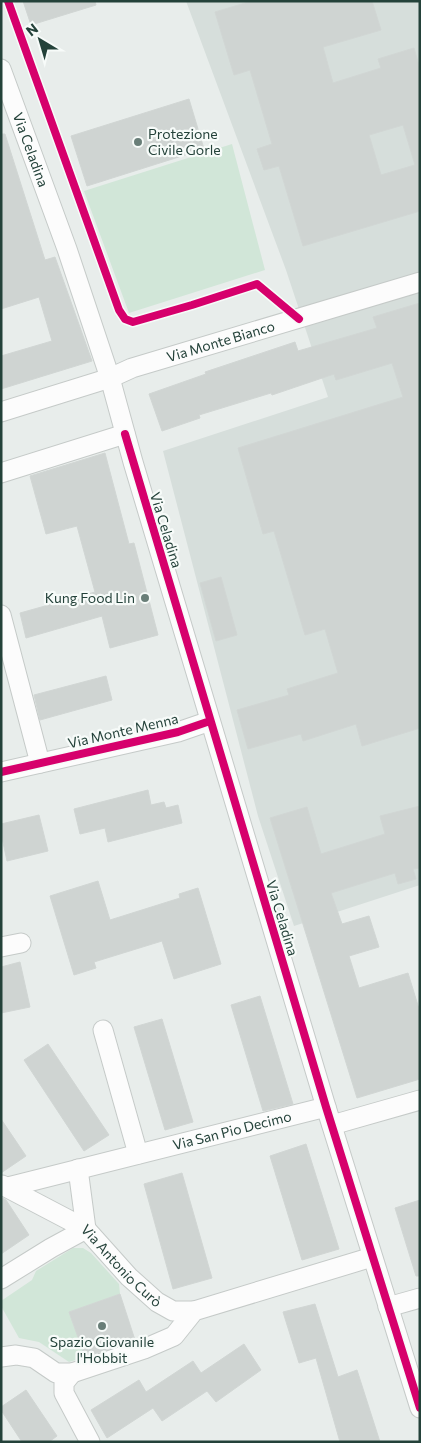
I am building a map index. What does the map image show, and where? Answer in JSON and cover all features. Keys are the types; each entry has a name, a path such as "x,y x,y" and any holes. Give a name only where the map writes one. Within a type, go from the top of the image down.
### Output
{"street":[{"name":"Via Celadina","path":"1,69 64,240 110,378 210,721 326,1107 420,1408"},
{"name":"Via Monte Bianco","path":"1,412 110,378 132,368 420,282"},
{"path":"1,473 125,434"},
{"path":"1,615 40,763"},
{"name":"Via Monte Menna","path":"1,772 178,732 210,721"},
{"path":"1,947 21,943"},
{"path":"103,1030 138,1154"},
{"path":"332,1125 420,1100"},
{"name":"Via San Pio Decimo","path":"5,1186 326,1107"},
{"path":"78,1169 86,1229"},
{"name":"Via San Pio Decimo","path":"5,1186 86,1229"},
{"name":"Via Antonio Curò","path":"1,1279 86,1229 129,1277 158,1302 173,1311 194,1311 372,1257"},
{"path":"388,1307 420,1298"},
{"path":"1,1357 16,1355 34,1358 56,1373 72,1373 144,1349 174,1336 194,1311"},
{"path":"72,1373 64,1383 64,1393 83,1439"}],"shaded area":[{"path":"186,1 420,1 420,885 294,926 258,816 163,451 328,397 286,270"}],"green space":[{"path":"232,144 265,270 129,313 84,191"},
{"path":"73,1248 83,1248 91,1253 119,1284 120,1294 69,1312 85,1357 69,1362 39,1342 19,1338 1,1306 1,1301 32,1280 36,1271"}],"building":[{"path":"23,1 95,1 96,5 31,25"},
{"path":"252,1 372,1 381,30 323,47 333,83 381,68 378,59 414,48 420,69 420,211 303,246 279,166 264,170 257,149 272,144 250,70 234,75 215,12","holes":["403,125 415,165 381,175 369,135"]},
{"name":"Protezione Civile Gorle","path":"189,99 204,149 87,186 71,136"},
{"path":"1,134 5,134 45,260 55,257 92,361 1,389 1,356 52,341 39,297 1,309"},
{"path":"420,303 420,728 362,746 356,724 303,741 301,734 248,749 237,710 289,695 287,689 338,673 325,629 305,635 274,531 263,534 238,448 403,397 392,363 336,380 334,374 272,395 271,393 199,415 200,418 162,431 149,394 206,374 205,372 295,342 298,351 377,328 373,317"},
{"path":"105,453 129,544 134,543 158,635 110,648 102,616 26,638 20,613 95,592 77,526 46,534 30,476"},
{"path":"221,577 237,635 216,641 200,583"},
{"path":"106,676 112,700 40,720 34,695"},
{"path":"148,790 151,805 164,802 166,808 178,805 182,823 108,842 105,828 80,834 74,809"},
{"path":"420,806 420,868 413,869 416,879 398,884 395,873 331,893 342,924 369,916 379,947 349,956 359,988 408,973 420,1012 420,1079 357,1098 270,818 307,807 321,854 385,834 380,816"},
{"path":"39,815 48,851 7,861 1,824"},
{"path":"98,881 110,920 180,898 179,894 198,888 221,964 174,979 162,941 94,962 96,968 74,975 50,896"},
{"path":"20,962 30,1007 1,1013 1,967"},
{"path":"260,996 293,1104 263,1111 231,1005"},
{"path":"162,1019 193,1122 165,1130 134,1027"},
{"path":"48,1044 109,1135 84,1151 24,1060"},
{"path":"1,1119 26,1156 1,1173"},
{"path":"306,1144 339,1249 302,1260 270,1156"},
{"path":"182,1173 212,1278 173,1289 144,1184"},
{"path":"1,1197 6,1200 29,1235 1,1254"},
{"path":"420,1200 420,1276 416,1276 395,1208"},
{"name":"Spazio Giovanile l'Hobbit","path":"120,1294 135,1340 85,1357 69,1312"},
{"path":"315,1304 338,1377 357,1370 380,1442 340,1442 316,1358 299,1363 283,1312"},
{"path":"244,1344 261,1370 216,1402 207,1391 162,1421 153,1408 107,1438 91,1410 139,1380 146,1392 193,1361 201,1373"},
{"path":"26,1390 57,1436 49,1442 22,1442 1,1410 1,1407"}],"cycle path":[{"path":"8,1 119,310 125,319 133,322 257,284 299,319"},
{"path":"125,434 326,1107 420,1408"},
{"path":"1,772 178,732 210,721"}],"place":[{"name":"Protezione Civile Gorle","path":"138,142"},
{"name":"Kung Food Lin","path":"145,598"},
{"name":"Spazio Giovanile l'Hobbit","path":"102,1326"}]}
